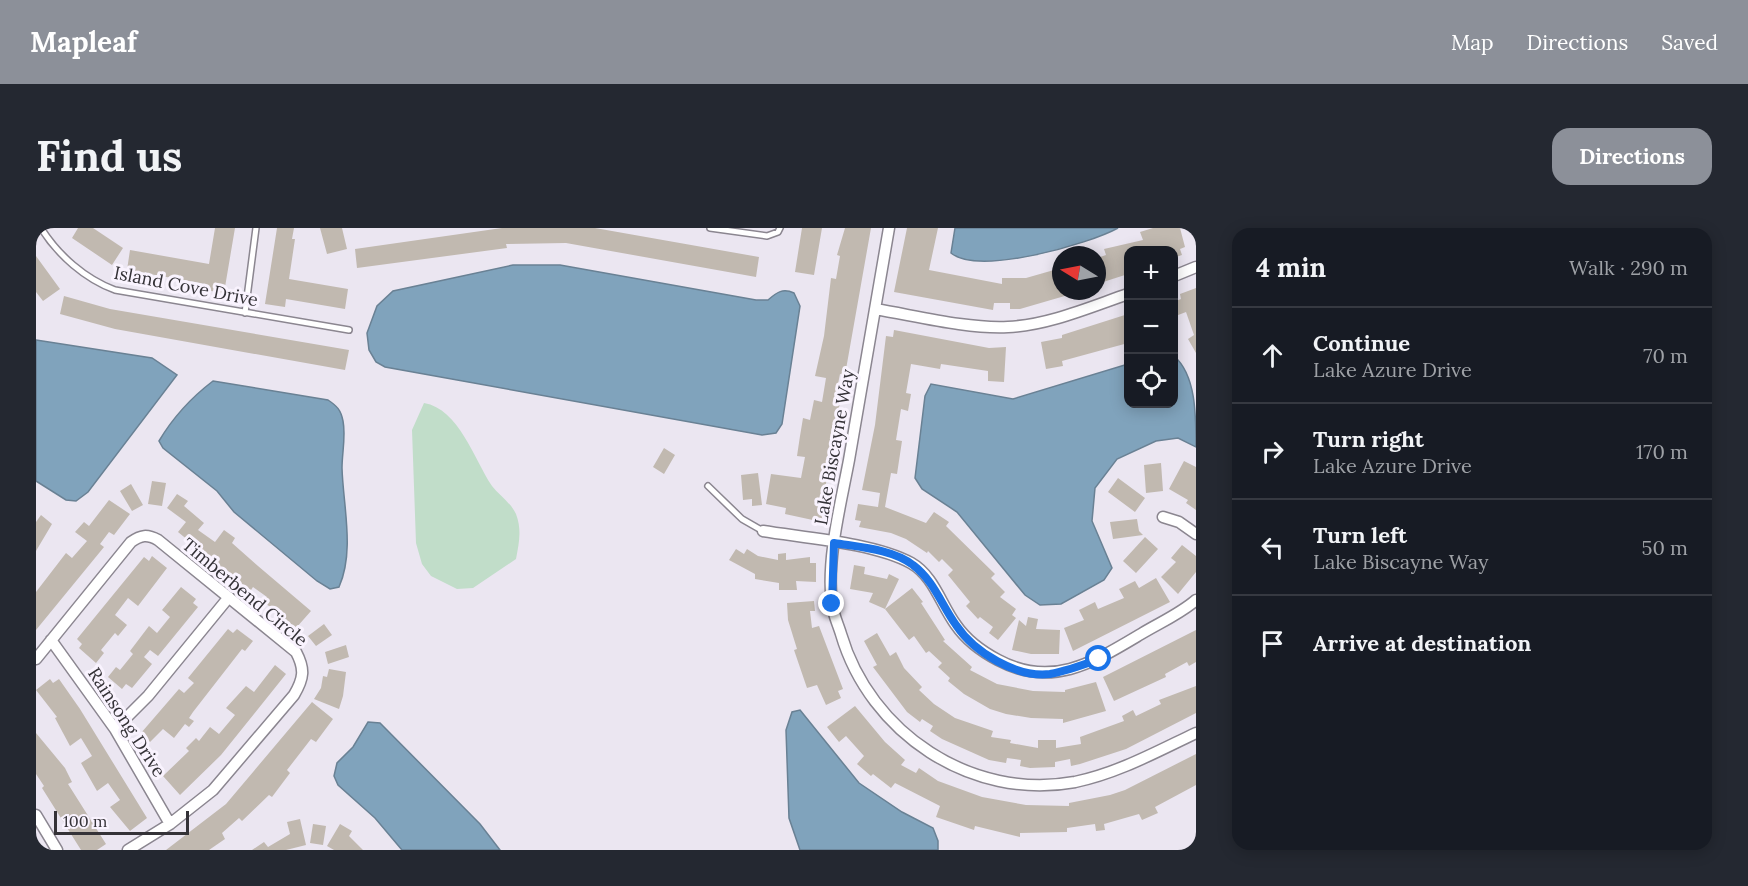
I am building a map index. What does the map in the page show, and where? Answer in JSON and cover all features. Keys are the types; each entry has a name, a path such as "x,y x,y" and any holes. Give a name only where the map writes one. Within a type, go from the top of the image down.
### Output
{"street":[{"name":"Lake Biscayne Way","path":"889,228 834,543 832,604 848,659 877,707 916,745 967,772 996,781 1032,785 1072,782 1112,773 1196,733"},
{"path":"1178,274 1196,267"},
{"path":"875,309 988,327 1009,327 1050,320 1124,295"},
{"path":"1163,517 1179,522 1196,534"},
{"path":"764,531 883,552 912,564 937,589 956,625 977,649 1013,668 1048,674 1075,668 1099,659 1196,600"},
{"name":"Timberbend Circle","path":"36,659 131,542 141,535 158,540 296,652 303,665 303,680 294,695 213,790 171,824 128,850"},
{"path":"115,729 148,696 229,597"},
{"name":"Rainsong Drive","path":"51,640 115,729 171,824"},
{"path":"36,816 57,850"}],"lane":[{"name":"Island Cove Drive","path":"41,228 52,245 97,283 115,290 349,330"},
{"path":"244,312 256,228"},
{"path":"710,228 767,236 778,232 780,228"},
{"path":"708,486 742,519 764,531"}],"green space":[{"path":"424,403 436,407 456,425 492,486 511,506 518,520 519,536 516,559 473,588 457,589 431,576 422,564 416,543 412,430"}],"water":[{"path":"955,228 1118,228 1070,246 1052,246 1052,251 1008,259 985,261 965,259 951,253"},
{"path":"513,265 560,265 756,300 768,300 783,291 794,293 800,306 782,424 776,433 762,435 385,367 376,362 369,350 367,333 377,306 393,291"},
{"path":"36,340 152,358 177,375 88,492 76,501 66,500 36,481"},
{"path":"1178,361 1191,385 1195,409 1196,447 1178,438 1156,441 1117,459 1095,488 1092,521 1112,568 1104,580 1061,604 1040,605 1025,595 957,512 922,489 915,478 925,396 931,384 1013,399 1124,365 1124,408 1178,408"},
{"path":"213,381 328,400 340,411 344,427 342,468 347,543 344,573 339,587 330,589 317,581 234,512 217,491 163,448 159,441 170,425 190,401"},
{"path":"800,710 859,783 902,812 933,828 938,841 938,850 800,850 789,818 786,730 792,712"},
{"path":"368,722 380,723 480,824 500,850 402,850 375,818 338,785 334,776 337,763 353,747"}],"building":[{"path":"78,228 93,228 123,248 112,265 72,238"},
{"path":"215,228 235,228 224,293 205,290 206,284 127,270 130,250 209,264"},
{"path":"277,228 294,228 292,239 295,239 289,279 348,289 345,309 286,299 285,307 265,304"},
{"path":"320,228 342,228 347,249 327,254"},
{"path":"502,228 595,228 759,257 756,277 566,243 506,244 507,248 357,268 355,249"},
{"path":"802,228 822,228 814,275 795,272"},
{"path":"845,228 871,228 845,375 840,374 837,389 842,390 824,495 827,495 822,522 785,514 786,508 766,504 771,474 801,478 805,457 797,456 803,418 810,420 814,400 822,402 826,378 815,376 824,336 831,278 836,279 840,256 837,255"},
{"path":"907,228 938,228 929,270 1002,284 1002,278 1026,278 1052,271 1052,300 1020,309 1010,309 1010,303 994,303 993,310 894,292"},
{"path":"1153,228 1180,228 1185,247 1180,249 1182,255 1178,256 1178,246 1124,246 1124,275 1106,281 1106,249 1143,240 1140,232"},
{"path":"36,256 60,289 43,301 36,292"},
{"path":"1196,288 1196,353 1188,339 1194,335 1186,312 1178,315 1180,294"},
{"path":"64,296 110,309 349,350 345,370 115,329 60,314"},
{"path":"1124,315 1124,344 1062,361 1063,366 1046,369 1041,342 1062,338 1062,335"},
{"path":"894,330 989,348 1006,347 1004,382 988,381 988,371 941,364 940,369 911,364 906,393 911,394 908,411 901,409 896,440 902,441 897,474 891,473 885,507 926,523 934,512 949,522 946,526 995,574 991,578 1005,592 1000,597 1016,609 1012,615 1016,618 998,640 989,633 993,627 980,617 978,619 966,606 970,602 948,575 953,570 942,559 939,562 928,551 927,553 906,539 891,533 859,527 861,521 855,520 858,504 878,507 880,493 862,490 875,425 886,336 893,337"},
{"path":"664,448 675,455 664,474 653,467"},
{"path":"1184,461 1196,467 1196,510 1186,503 1188,500 1169,489"},
{"path":"1161,463 1163,491 1146,493 1144,465"},
{"path":"758,473 762,505 752,506 752,499 743,500 741,475"},
{"path":"1118,478 1145,498 1135,512 1108,492"},
{"path":"152,481 166,483 162,506 148,504"},
{"path":"131,484 143,505 132,511 120,491"},
{"path":"177,494 188,501 184,506 204,523 198,530 215,542 224,530 235,538 232,543 311,611 296,628 264,602 267,597 253,587 251,590 238,581 178,532 186,522 167,508"},
{"path":"109,500 130,514 114,535 109,532 100,544 104,547 36,630 36,592 66,553 72,558 87,541 75,532 84,522 89,526"},
{"path":"41,515 52,524 36,551 36,522"},
{"path":"1137,519 1139,531 1143,535 1113,539 1110,522"},
{"path":"1145,537 1158,549 1136,573 1123,561"},
{"path":"1182,545 1196,556 1196,572 1178,594 1161,577 1176,562 1171,558"},
{"path":"736,549 744,554 747,549 758,556 778,560 778,554 786,553 786,560 810,557 810,563 816,563 816,582 796,581 797,590 779,590 779,583 755,579 755,574 729,560"},
{"path":"152,556 167,568 138,606 128,598 115,615 127,625 118,636 115,633 101,650 104,653 96,663 79,648 82,644 77,639 144,557 149,561"},
{"path":"854,565 865,567 864,574 887,579 889,574 899,579 885,609 869,602 873,593 850,589"},
{"path":"1156,578 1170,602 1073,651 1064,628 1084,620 1079,610 1095,602 1098,609 1124,598 1119,589 1135,581 1139,588"},
{"path":"181,587 196,599 193,603 198,607 158,656 150,650 144,657 152,664 132,688 126,684 122,689 108,677 116,667 120,670 133,654 130,651 149,626 157,633 170,617 162,610"},
{"path":"912,588 923,602 921,603 945,640 943,641 972,667 970,670 997,684 1033,691 1065,692 1065,690 1096,682 1106,711 1063,723 1063,719 1031,718 1006,714 990,709 964,694 948,681 950,678 938,667 942,663 929,651 926,653 914,636 909,640 885,609"},
{"path":"814,601 815,611 810,611 812,628 819,626 843,689 838,691 841,698 826,705 817,685 807,688 794,650 797,649 788,620 787,603"},
{"path":"1028,617 1038,619 1036,629 1060,630 1059,654 1031,654 1012,650 1019,620 1026,626"},
{"path":"324,624 332,635 316,646 308,636"},
{"path":"228,629 233,633 237,629 253,641 245,651 242,649 193,712 189,718 194,721 189,727 185,724 174,738 163,729 150,742 141,733 179,689 184,693 194,683 188,678"},
{"path":"1196,630 1196,662 1189,666 1187,662 1165,674 1166,677 1114,701 1103,677"},
{"path":"877,633 890,656 896,652 904,668 922,687 919,690 934,704 955,718 993,731 991,737 1011,740 1010,743 1038,748 1038,740 1056,740 1056,748 1081,744 1080,737 1124,721 1122,716 1133,710 1136,716 1161,704 1159,700 1196,686 1196,713 1126,749 1080,764 1071,766 1070,759 1055,762 1055,767 1030,768 1020,766 1021,760 1007,758 1006,763 989,760 942,739 930,731 933,726 922,719 920,722 907,712 873,667 877,665 864,641"},
{"path":"346,645 349,657 328,664 325,652"},
{"path":"275,665 286,674 221,755 180,795 163,776 189,751 186,748 196,738 199,741 210,727 219,734 235,715 226,708 246,686 254,692"},
{"path":"329,669 346,672 339,709 314,699 321,688 323,676 327,677"},
{"path":"50,679 53,683 59,679 80,709 147,818 130,831 110,807 120,800 108,783 97,791 81,763 92,756 81,738 70,746 55,718 57,717 36,690"},
{"path":"312,702 333,719 316,742 311,739 287,770 290,773 272,797 269,795 242,821 239,818 222,833 225,839 209,850 166,850 226,804"},
{"path":"855,706 885,742 905,760 901,765 916,773 919,768 938,781 982,797 1026,805 1069,806 1069,803 1125,790 1196,754 1196,785 1155,807 1158,813 1142,820 1139,814 1104,824 1105,830 1096,831 1095,824 1067,828 1067,832 1020,833 1020,837 975,826 974,830 936,817 940,806 895,783 891,788 857,764 864,756 846,736 839,742 827,727"},
{"path":"36,733 65,768 72,782 68,784 106,844 97,850 81,850 42,788 44,786 36,774"},
{"path":"300,819 306,845 286,850 252,850 264,842 268,847 290,834 287,822"},
{"path":"313,824 326,826 323,845 310,843"},
{"path":"340,824 352,831 349,836 363,850 334,850 327,846"}],"route":[{"path":"832,604 834,543 883,552 912,564 937,589 956,625 977,649 1013,668 1048,674 1075,668 1099,659"}]}
